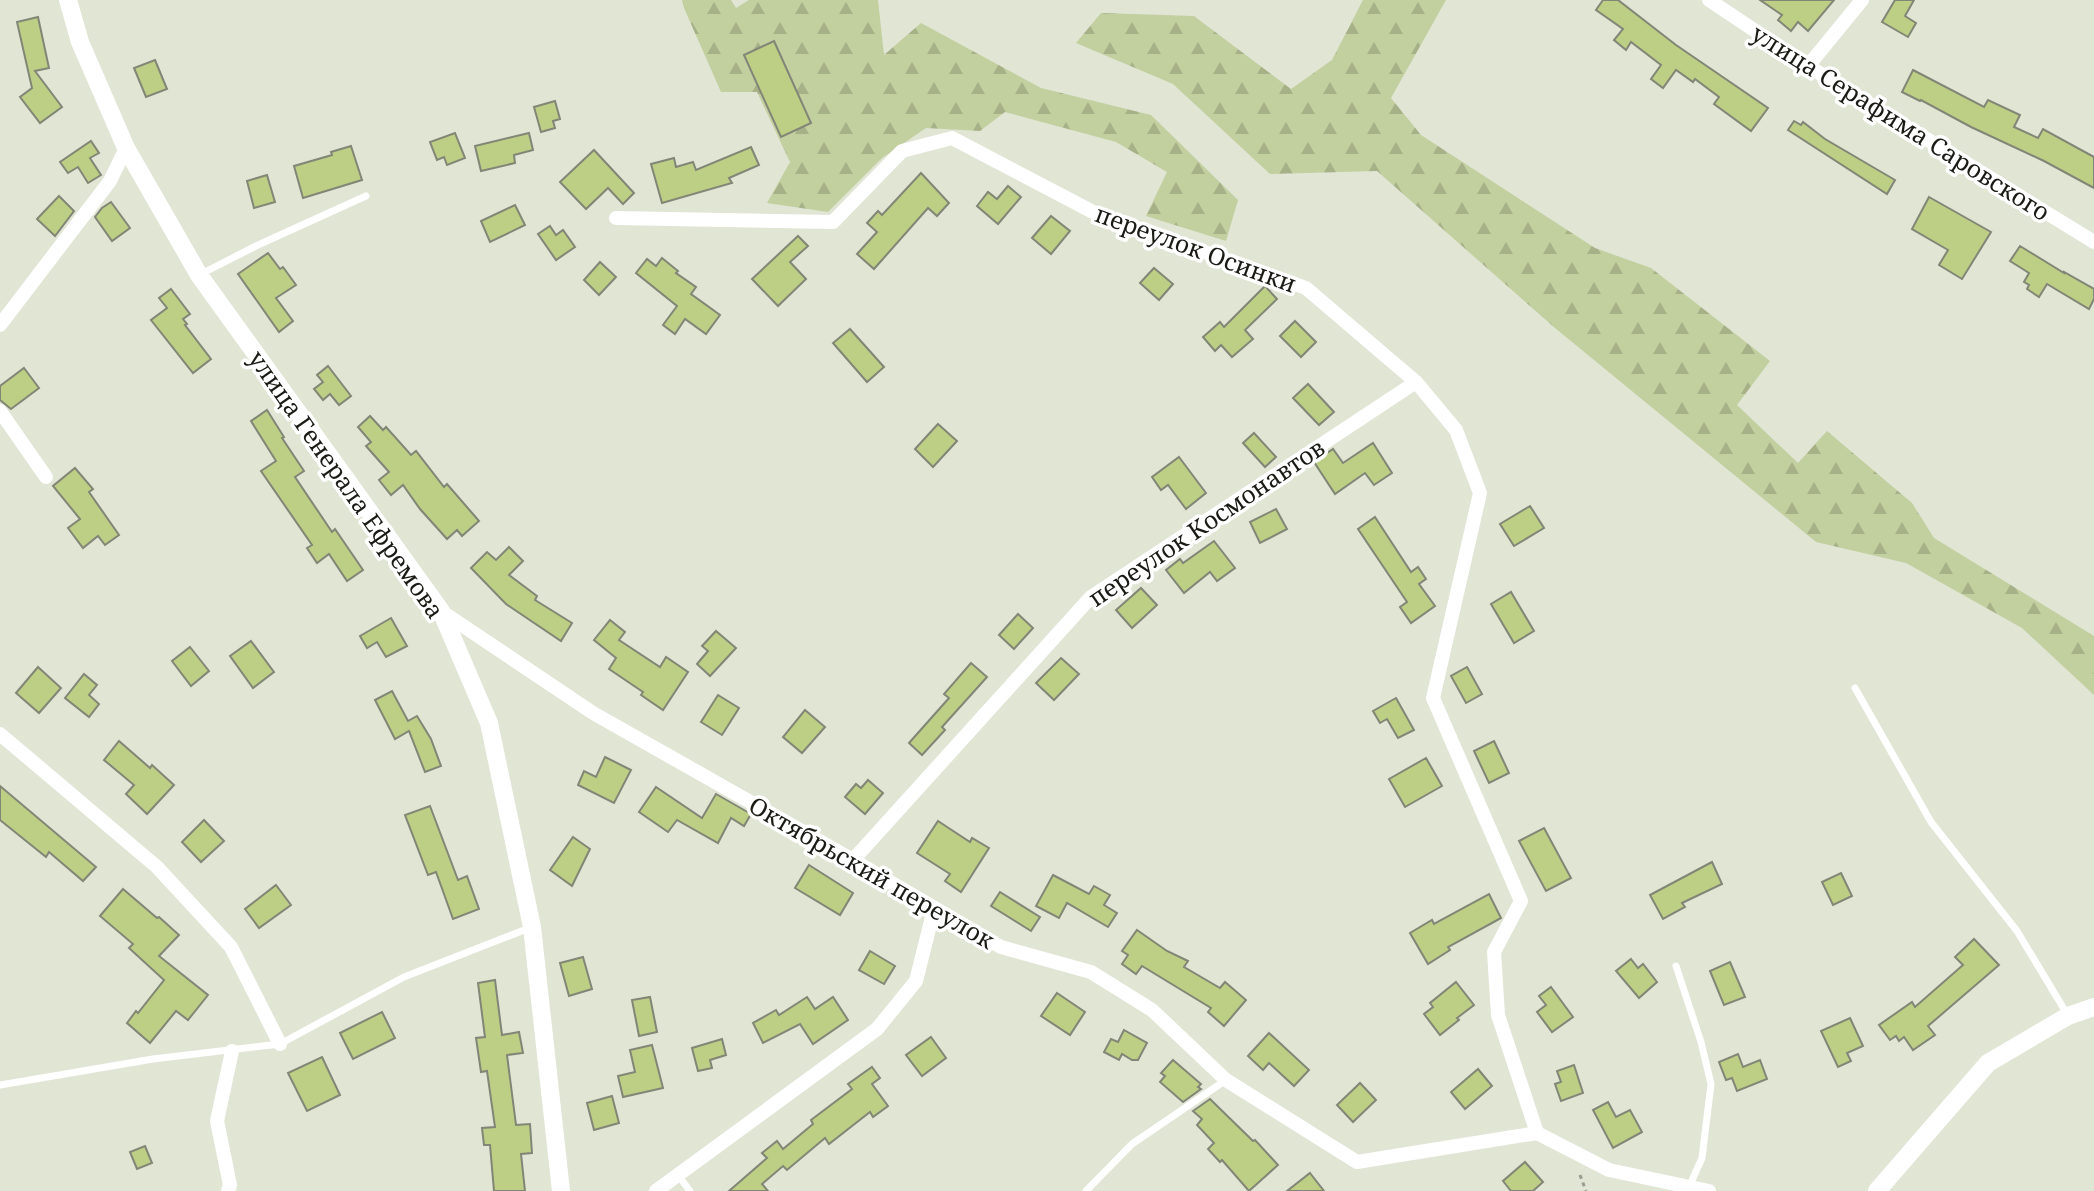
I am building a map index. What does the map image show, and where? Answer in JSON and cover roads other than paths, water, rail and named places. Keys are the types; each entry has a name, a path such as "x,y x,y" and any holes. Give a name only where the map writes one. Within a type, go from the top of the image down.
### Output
{"street":[{"name":"улица Генерала Ефремова","path":"68,0 80,42 126,148 199,275 441,611 489,723 532,927 561,1191"},
{"name":"улица Серафима Саровского","path":"1709,0 1808,66 2094,242"},
{"path":"1808,66 1862,0"},
{"name":"переулок Осинки","path":"616,218 833,222 902,151 952,138 1095,213 1306,288 1416,382 1456,430 1480,493 1433,698 1521,901 1494,952 1498,1015 1537,1133"},
{"path":"0,325 110,181 126,148"},
{"name":"переулок Космонавтов","path":"853,860 1091,597 1416,382"},
{"path":"0,411 46,477"},
{"name":"Октябрьский переулок","path":"441,611 593,713 1001,947 1091,972 1152,1010 1226,1080 1357,1162 1537,1133"},
{"path":"0,734 157,867 231,947 280,1044"},
{"path":"656,1191 877,1029 916,981 934,909"},
{"path":"1877,1191 1988,1063 2068,1016 2094,1007"},
{"path":"228,1191 230,1185 217,1121 232,1051"},
{"path":"1537,1133 1609,1170 1709,1191"}],"lane":[{"path":"199,275 366,196"},
{"path":"1855,688 1931,822 2017,931 2068,1016"},
{"path":"0,1085 153,1059 280,1044 404,977 532,927"},
{"path":"1676,966 1711,1084 1702,1158 1689,1187"},
{"path":"1086,1191 1132,1144 1226,1080"},
{"path":"678,1175 690,1191"}]}
